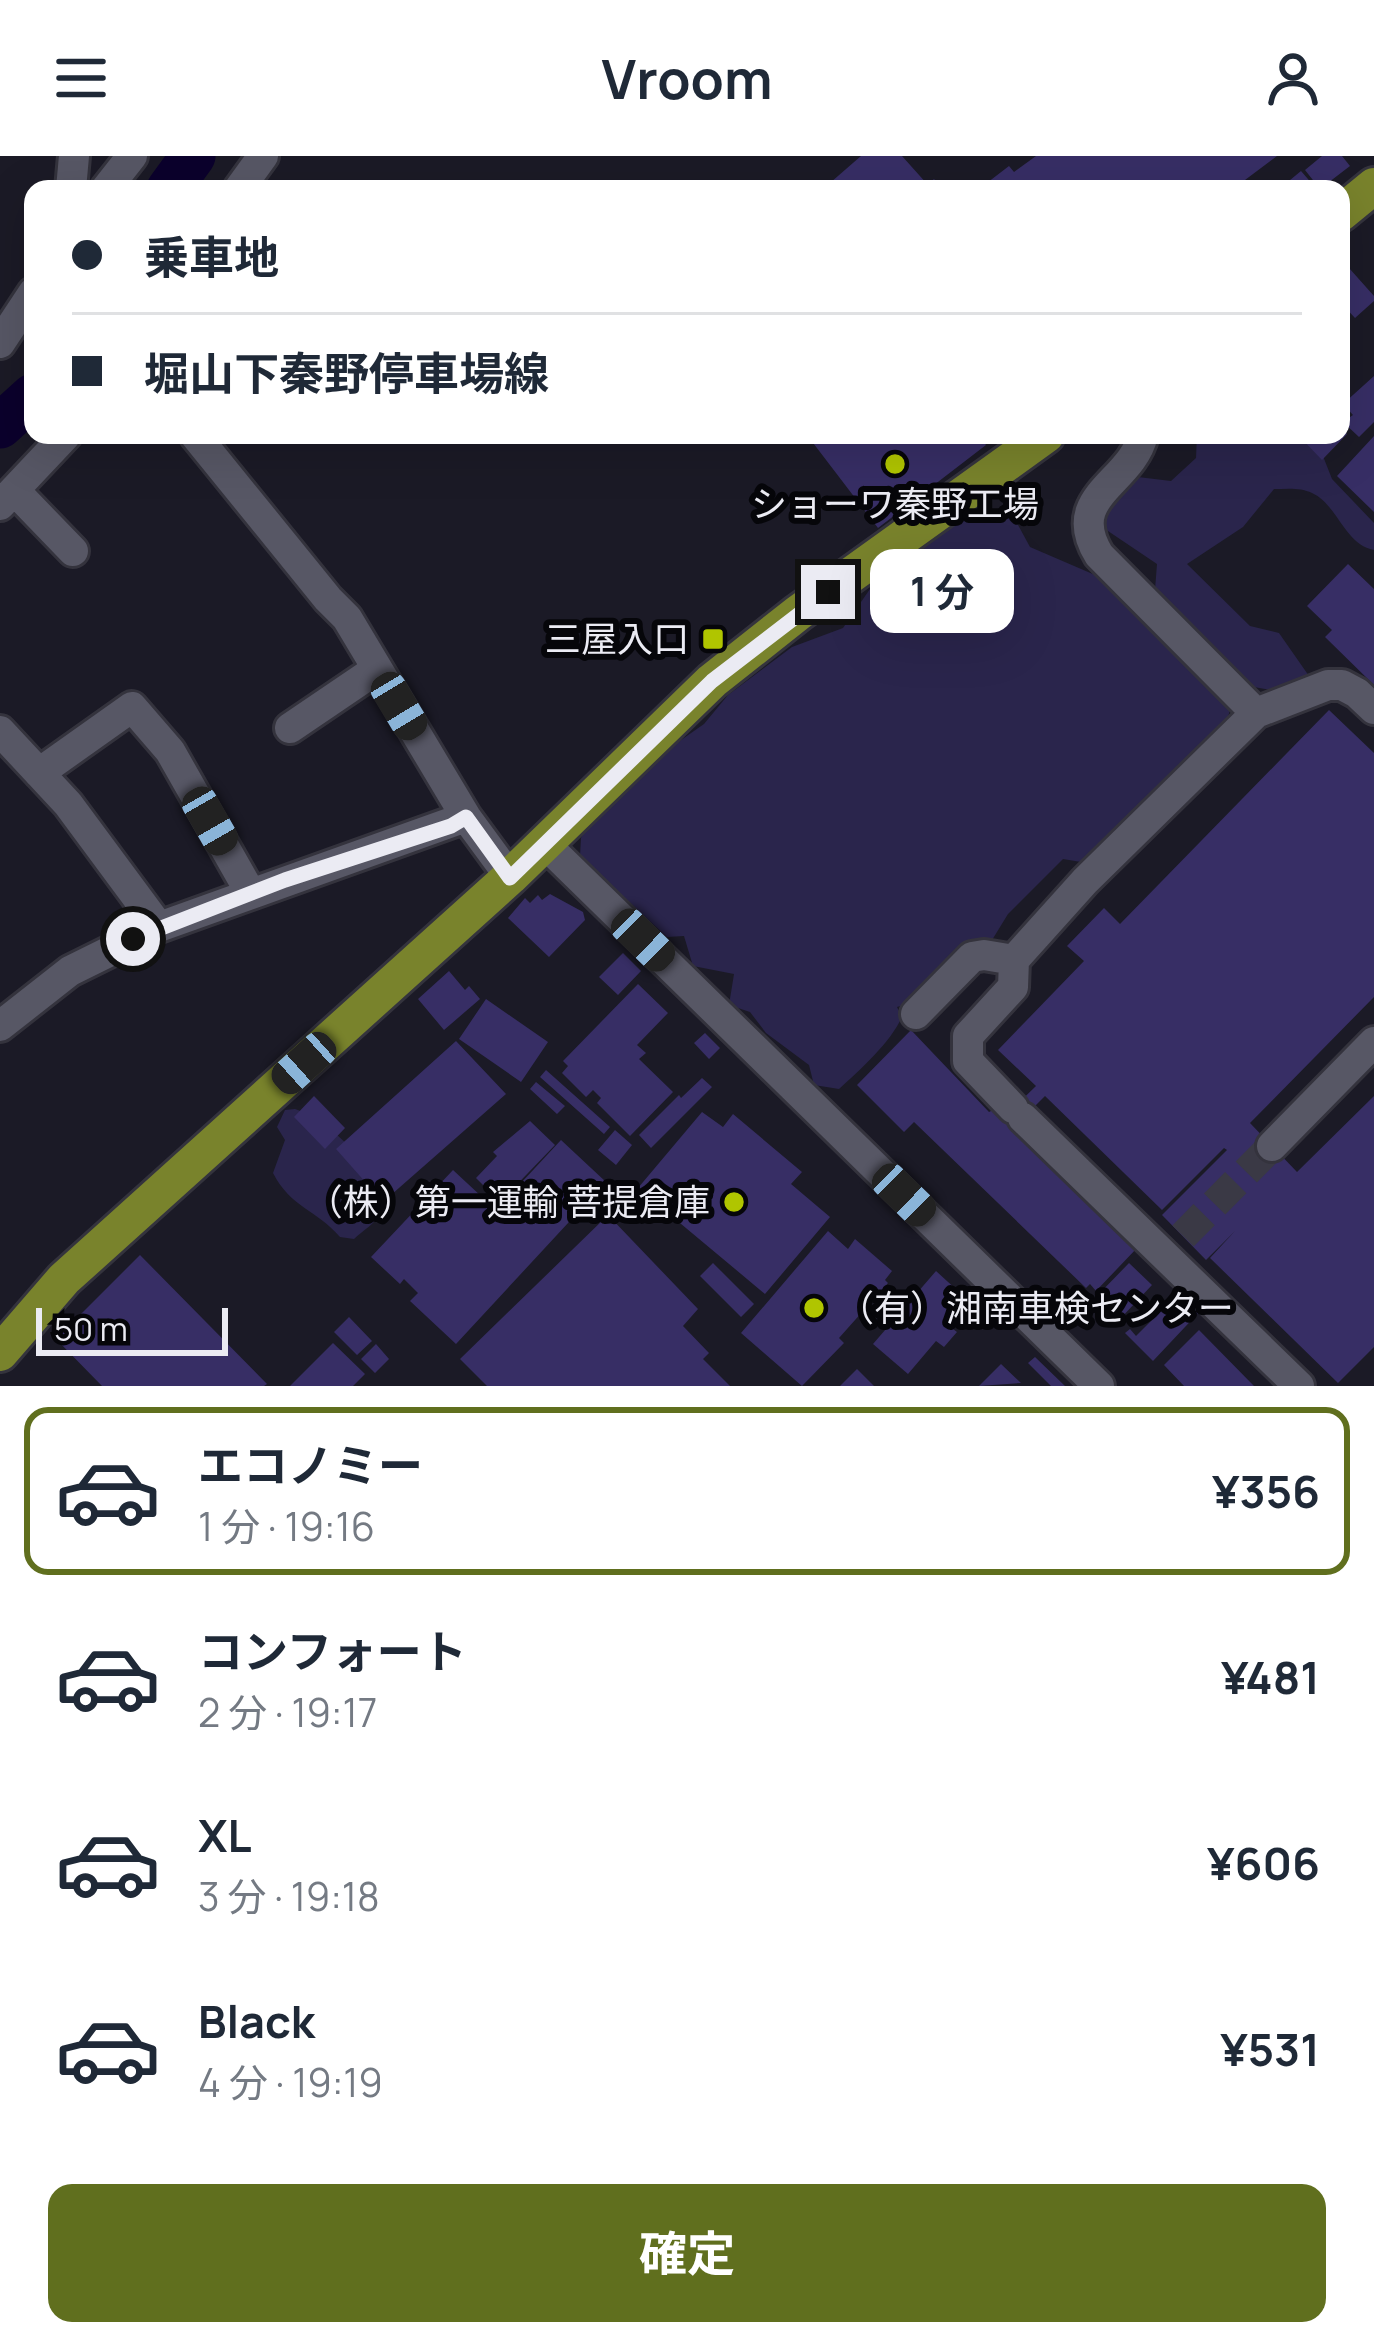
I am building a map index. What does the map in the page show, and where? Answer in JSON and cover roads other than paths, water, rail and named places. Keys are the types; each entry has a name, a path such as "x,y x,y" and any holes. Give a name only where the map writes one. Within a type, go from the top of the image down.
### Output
{"main road":[{"path":"1350,206 1374,186"},
{"path":"0,1353 64,1279 510,878 640,747 759,642 1034,444"}],"street":[{"path":"113,180 132,156"},
{"path":"0,343 18,303"},
{"path":"58,444 8,499 73,551"},
{"path":"202,444 347,618 466,817 510,878"},
{"path":"1141,444 1097,496 1087,520 1090,540 1099,555 1256,713"},
{"path":"290,728 377,669"},
{"path":"1299,1386 1174,1246 1018,1113 975,1071 965,1050 968,1036 1013,987 1014,960 1085,881 1256,713 1328,685 1342,685 1374,710"},
{"path":"39,773 132,707 170,751 250,892"},
{"path":"0,731 68,804 159,927"},
{"path":"0,1026 70,971 159,927 466,817"},
{"path":"545,844 1099,1386"},
{"path":"916,1015 973,958 1014,960"},
{"path":"1272,1146 1371,1050"}],"waterway":[{"path":"176,180 193,156"},
{"path":"0,426 24,404"}],"tunnel":[{"path":"1183,1236 1272,1146"}],"place":[{"name":"ショーワ秦野工場","path":"895,464"},
{"name":"三屋入口","path":"713,639"},
{"name":"（株）第一運輸 菩提倉庫","path":"734,1202"},
{"name":"（有）湘南車検センター","path":"814,1308"}]}
